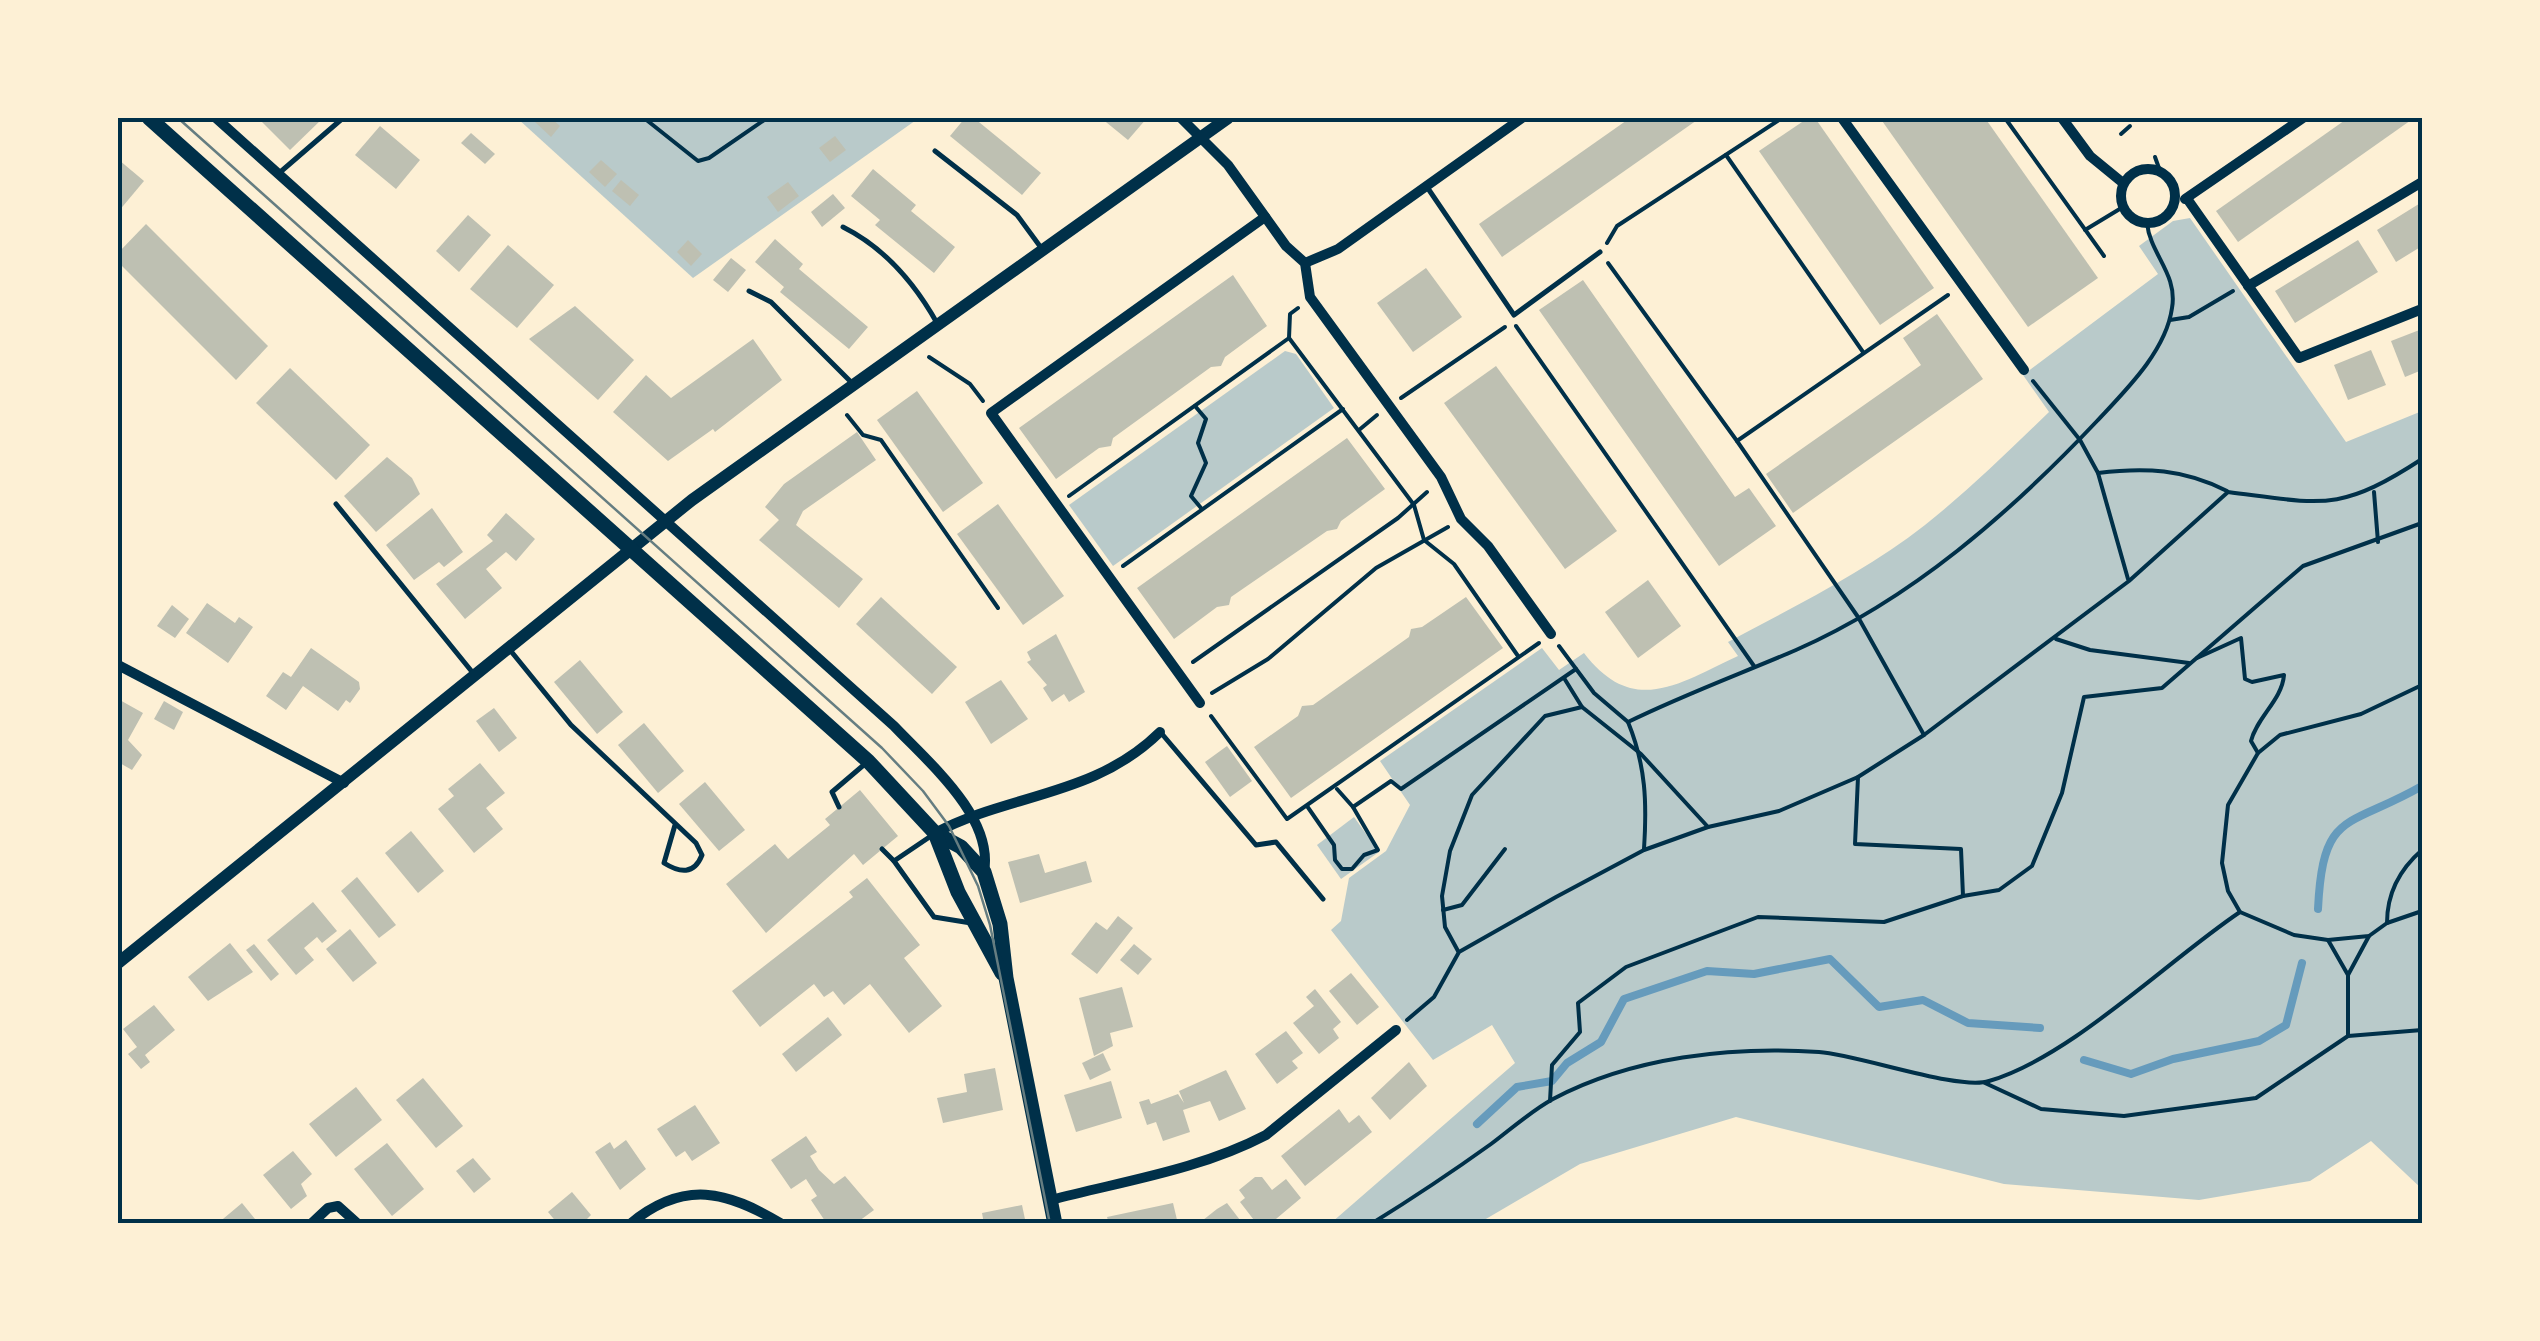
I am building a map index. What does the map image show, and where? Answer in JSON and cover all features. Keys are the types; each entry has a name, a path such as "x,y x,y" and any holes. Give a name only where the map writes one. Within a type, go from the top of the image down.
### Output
{"main road":[{"path":"149,118 868,761 935,833 961,847 984,872 1000,924 1006,978 1056,1224"},
{"path":"935,833 974,923 1006,978"}],"street":[{"path":"216,118 894,726 942,777 971,818 988,850 984,872"},
{"path":"1181,118 1305,263 1310,297 1441,478 1460,519 1488,546 1551,634"},
{"path":"118,963 630,548 936,324 1228,118"},
{"path":"1305,263 1338,249 1522,118"},
{"path":"1842,118 2024,370"},
{"path":"2062,118 2090,156 2123,183"},
{"path":"2123,183 2123,207 2132,219 2147,223 2163,219 2182,199 2302,118"},
{"path":"2123,183 2144,168 2160,171 2172,182 2299,358 2422,308"},
{"path":"2248,286 2422,182"},
{"path":"1200,703 991,413 1265,217"},
{"path":"118,666 344,782"},
{"path":"935,833 1102,774 1142,750 1160,732"},
{"path":"1051,1200 1134,1182 1244,1146 1266,1135 1396,1030"},
{"path":"630,1224 647,1210 690,1195 726,1195 782,1224"},
{"path":"311,1224 328,1208 338,1206 358,1224"}],"lane":[{"path":"278,174 342,118"},
{"path":"935,151 1016,215 1042,248"},
{"path":"1426,186 1514,315 1600,252"},
{"path":"842,227 868,240 918,289 936,324"},
{"path":"748,291 771,302 853,384"},
{"path":"336,504 474,674"},
{"path":"508,647 572,725 675,825 702,855 698,866 689,871 676,871 664,863 675,825"},
{"path":"1160,732 1256,845 1276,842 1322,899"},
{"path":"839,807 832,792 868,761"},
{"path":"894,862 935,833"},
{"path":"882,849 934,918 974,923"}],"path":[{"path":"644,118 698,161 767,118"},
{"path":"1782,118 1617,226 1600,252 1858,617 1924,736"},
{"path":"2005,118 2104,256"},
{"path":"2121,134 2130,126"},
{"path":"1726,155 1864,353"},
{"path":"2155,158 2160,171"},
{"path":"2085,230 2123,207"},
{"path":"1628,722 1797,649 1858,617 1982,531 2080,440 2136,376 2170,320 2172,282 2147,223"},
{"path":"1737,441 1964,284"},
{"path":"2170,320 2189,317 2248,286"},
{"path":"1310,297 1290,314 1289,338 1414,505 1424,540 1454,564 1519,657"},
{"path":"1359,430 1504,328 1514,315"},
{"path":"1514,315 1517,331 1754,666"},
{"path":"1057,505 1289,338"},
{"path":"929,357 970,384 991,413"},
{"path":"2024,370 2080,440 2098,473 2129,582"},
{"path":"1195,406 1206,419 1198,443 1206,463 1192,496 1202,509"},
{"path":"1108,577 1343,409"},
{"path":"847,415 863,435 880,440 998,608"},
{"path":"2098,473 2131,469 2180,472 2228,492 2324,504 2374,490 2422,458"},
{"path":"1178,673 1414,505 1441,478"},
{"path":"2374,490 2378,542"},
{"path":"1396,1030 1434,997 1459,952 1644,850 1708,827 1779,811 1858,777 1924,736 2129,582 2228,492"},
{"path":"1460,519 1363,578 1292,641 1200,703 1287,820 1551,634 1576,670 1628,722 1641,754 1648,790 1644,850"},
{"path":"1550,1101 1552,1066 1580,1032 1578,1003 1626,967 1758,917 1884,922 1963,896 1999,890 2032,866 2062,793 2084,697 2162,688 2304,566 2422,523"},
{"path":"2055,638 2068,646 2189,663 2241,638 2245,679 2252,682 2284,675 2278,694 2254,730 2251,742 2258,752"},
{"path":"1352,807 1391,781 1401,789 1576,670"},
{"path":"1564,678 1582,707 1641,754 1708,827"},
{"path":"2369,936 2328,940 2294,935 2240,912 2228,890 2222,863 2228,805 2258,752 2280,735 2361,714 2422,685"},
{"path":"1459,952 1445,927 1443,910 1450,851 1472,795 1545,716 1582,707"},
{"path":"1858,777 1855,844 1961,849 1963,896"},
{"path":"1307,806 1334,845 1335,860 1342,868 1352,869 1364,856 1378,850 1336,787"},
{"path":"1443,910 1462,906 1505,849"},
{"path":"2387,922 2392,889 2408,862 2422,850"},
{"path":"2348,1036 2348,976 2369,936 2387,922 2422,911"},
{"path":"1371,1224 1430,1188 1550,1101 1621,1071 1653,1064 1790,1050 1836,1053 1962,1083 1984,1083 2010,1074 2090,1024 2240,912"},
{"path":"2328,940 2348,976"},
{"path":"1984,1083 2041,1109 2124,1116 2256,1098 2348,1036 2422,1030"}],"shaded area":[{"path":"517,118 919,118 693,278"},
{"path":"2190,218 2346,442 2422,411 2422,1189 2371,1141 2310,1181 2199,1200 2004,1184 1736,1117 1580,1164 1479,1223 1331,1223 1515,1063 1492,1025 1433,1060 1331,930 1341,921 1349,878 1386,851 1410,805 1380,761 1542,648 1559,670 1584,653 1602,673 1638,689 1676,684 1738,656 1728,642 1829,588 1902,542 2034,427 2049,412 2023,375 2158,274 2139,246 2173,221"},
{"path":"1285,351 1296,354 1334,408 1113,566 1069,505"},
{"path":"1354,817 1379,852 1341,879 1317,845"}],"building":[{"path":"258,118 323,118 290,150"},
{"path":"551,118 560,126 551,137 535,122"},
{"path":"965,118 974,118 1041,173 1022,195 950,136"},
{"path":"1101,118 1147,118 1128,140"},
{"path":"1630,118 1700,118 1502,257 1479,224"},
{"path":"1808,118 1815,118 1934,288 1880,325 1759,151"},
{"path":"1880,118 1985,118 2098,278 2028,327"},
{"path":"2348,118 2414,118 2238,242 2216,211"},
{"path":"380,126 420,160 396,189 355,155"},
{"path":"471,133 495,154 485,164 461,143"},
{"path":"835,136 846,150 830,162 819,148"},
{"path":"601,160 617,174 605,187 589,172"},
{"path":"118,162 144,181 118,212"},
{"path":"873,169 916,205 911,211 955,247 934,273 875,225 880,220 851,196"},
{"path":"621,180 639,195 630,206 612,191"},
{"path":"788,182 799,196 778,212 767,197"},
{"path":"833,194 845,208 822,227 811,212"},
{"path":"2422,202 2422,246 2396,262 2377,230"},
{"path":"468,215 491,235 459,272 436,251"},
{"path":"146,224 268,346 236,380 118,262 118,253"},
{"path":"775,239 803,264 799,269 868,327 849,349 780,292 784,287 755,262"},
{"path":"688,240 702,254 691,266 677,252"},
{"path":"2358,240 2378,272 2295,323 2275,291"},
{"path":"508,245 554,285 517,328 470,289"},
{"path":"731,258 746,270 728,292 713,280"},
{"path":"1426,268 1462,317 1413,352 1377,303"},
{"path":"1233,275 1267,326 1225,357 1221,366 1211,367 1113,438 1111,446 1099,448 1056,479 1019,428"},
{"path":"1583,280 1735,497 1749,488 1776,526 1719,566 1539,310"},
{"path":"575,306 634,360 598,400 529,339"},
{"path":"1937,314 1983,379 1793,513 1766,474 1921,365 1903,338"},
{"path":"2422,329 2422,370 2405,377 2391,341"},
{"path":"753,339 782,380 715,432 713,429 668,461 613,412 646,375 671,398"},
{"path":"2371,350 2386,385 2348,400 2334,365"},
{"path":"1496,366 1617,531 1565,569 1444,403"},
{"path":"290,368 370,445 336,480 256,403"},
{"path":"917,391 983,483 943,512 877,420"},
{"path":"857,432 876,460 803,511 796,525 863,579 839,608 759,540 779,520 765,507 784,484"},
{"path":"1347,438 1385,489 1341,521 1337,529 1327,531 1231,597 1229,605 1217,607 1174,639 1137,588"},
{"path":"387,457 412,478 420,494 376,532 344,496"},
{"path":"998,504 1064,596 1023,625 957,534"},
{"path":"432,508 463,552 444,567 439,562 414,580 386,545"},
{"path":"506,513 535,539 516,561 506,552 486,569 502,588 465,619 436,584 493,541 487,535"},
{"path":"1648,580 1681,626 1638,658 1605,612"},
{"path":"881,597 957,667 932,694 856,624"},
{"path":"1466,597 1503,648 1291,798 1254,747 1298,716 1302,706 1313,705 1409,637 1411,629 1422,627"},
{"path":"207,603 235,623 239,617 253,627 228,663 186,633"},
{"path":"172,605 189,619 175,638 157,626"},
{"path":"1056,634 1085,692 1069,702 1064,694 1052,702 1043,688 1047,685 1027,662 1031,660 1027,652"},
{"path":"311,648 359,682 360,689 350,703 346,700 338,711 303,686 286,710 266,696 283,672 291,677"},
{"path":"580,660 623,712 597,734 554,682"},
{"path":"1001,680 1028,719 991,744 965,702"},
{"path":"118,699 143,713 128,740 142,755 132,770 118,762"},
{"path":"164,701 183,712 174,730 154,719"},
{"path":"494,708 517,738 499,752 476,721"},
{"path":"644,723 684,771 658,793 618,745"},
{"path":"1227,746 1252,781 1230,797 1205,762"},
{"path":"480,763 505,793 486,808 503,829 474,853 438,809 454,796 448,789"},
{"path":"705,782 745,830 719,851 679,804"},
{"path":"860,790 898,836 863,865 854,854 766,933 726,884 775,844 788,859 830,825 825,819"},
{"path":"411,831 444,871 418,893 385,853"},
{"path":"1039,854 1045,873 1086,861 1092,882 1020,903 1008,862"},
{"path":"357,877 396,925 379,938 341,891"},
{"path":"867,878 920,945 904,958 942,1006 909,1033 870,984 844,1005 833,991 824,997 814,984 760,1027 732,991 853,897 849,892"},
{"path":"313,902 337,931 322,943 317,937 304,948 314,960 296,975 267,940"},
{"path":"1118,916 1133,928 1097,974 1071,954 1096,922 1107,930"},
{"path":"350,929 377,963 353,982 326,949"},
{"path":"230,943 253,972 208,1001 188,977"},
{"path":"254,944 279,974 271,981 246,950"},
{"path":"1134,944 1152,959 1138,975 1120,960"},
{"path":"1351,973 1379,1007 1357,1025 1329,991"},
{"path":"1122,987 1133,1027 1110,1033 1113,1046 1094,1056 1079,998"},
{"path":"1315,989 1341,1022 1333,1029 1339,1038 1319,1054 1293,1023 1314,1006 1306,997"},
{"path":"154,1005 175,1030 145,1055 150,1062 141,1069 128,1054 137,1047 123,1029"},
{"path":"828,1017 842,1035 796,1072 782,1054"},
{"path":"1286,1031 1303,1053 1292,1061 1298,1068 1277,1084 1255,1054"},
{"path":"1103,1053 1111,1070 1090,1080 1082,1063"},
{"path":"1409,1062 1427,1086 1390,1120 1371,1098"},
{"path":"995,1068 1003,1110 943,1123 937,1098 967,1092 964,1074"},
{"path":"1226,1070 1246,1109 1219,1121 1210,1101 1183,1110 1190,1132 1163,1141 1156,1122 1147,1125 1139,1102 1149,1099 1151,1104 1178,1094 1184,1103 1179,1091"},
{"path":"423,1078 463,1126 436,1148 396,1100"},
{"path":"1111,1081 1122,1118 1076,1132 1064,1095"},
{"path":"356,1087 382,1120 336,1157 309,1124"},
{"path":"695,1105 720,1143 692,1161 685,1151 676,1157 657,1129"},
{"path":"1339,1109 1349,1123 1359,1115 1372,1132 1305,1186 1281,1156"},
{"path":"806,1136 817,1152 810,1156 819,1170 834,1184 845,1176 874,1210 855,1224 827,1224 811,1200 817,1196 806,1179 791,1189 771,1160"},
{"path":"626,1140 646,1169 620,1190 595,1152 610,1142 614,1149"},
{"path":"387,1143 424,1189 392,1216 354,1169"},
{"path":"293,1151 312,1174 301,1184 307,1196 291,1209 263,1175"},
{"path":"473,1158 491,1179 474,1193 456,1171"},
{"path":"1255,1177 1262,1177 1272,1190 1286,1179 1301,1198 1270,1224 1257,1224 1240,1202 1245,1198 1239,1190"},
{"path":"572,1192 591,1215 582,1224 558,1224 548,1212"},
{"path":"242,1203 259,1224 217,1224"},
{"path":"1173,1203 1178,1224 1109,1224 1107,1217"},
{"path":"1227,1203 1243,1224 1198,1224 1217,1209"},
{"path":"1022,1205 1026,1224 984,1224 982,1213"}],"waterway":[{"path":"2318,909 2321,877 2333,837 2357,817 2422,786"},
{"path":"1477,1124 1517,1087 1552,1081 1567,1063 1601,1042 1624,999 1707,971 1754,974 1830,959 1879,1007 1923,1000 1968,1023 2040,1028"},
{"path":"2084,1060 2131,1074 2173,1059 2259,1041 2286,1025 2302,963"}],"tram line":[{"path":"178,118 882,748 923,791 949,826 978,886 990,925 1050,1224"}]}
